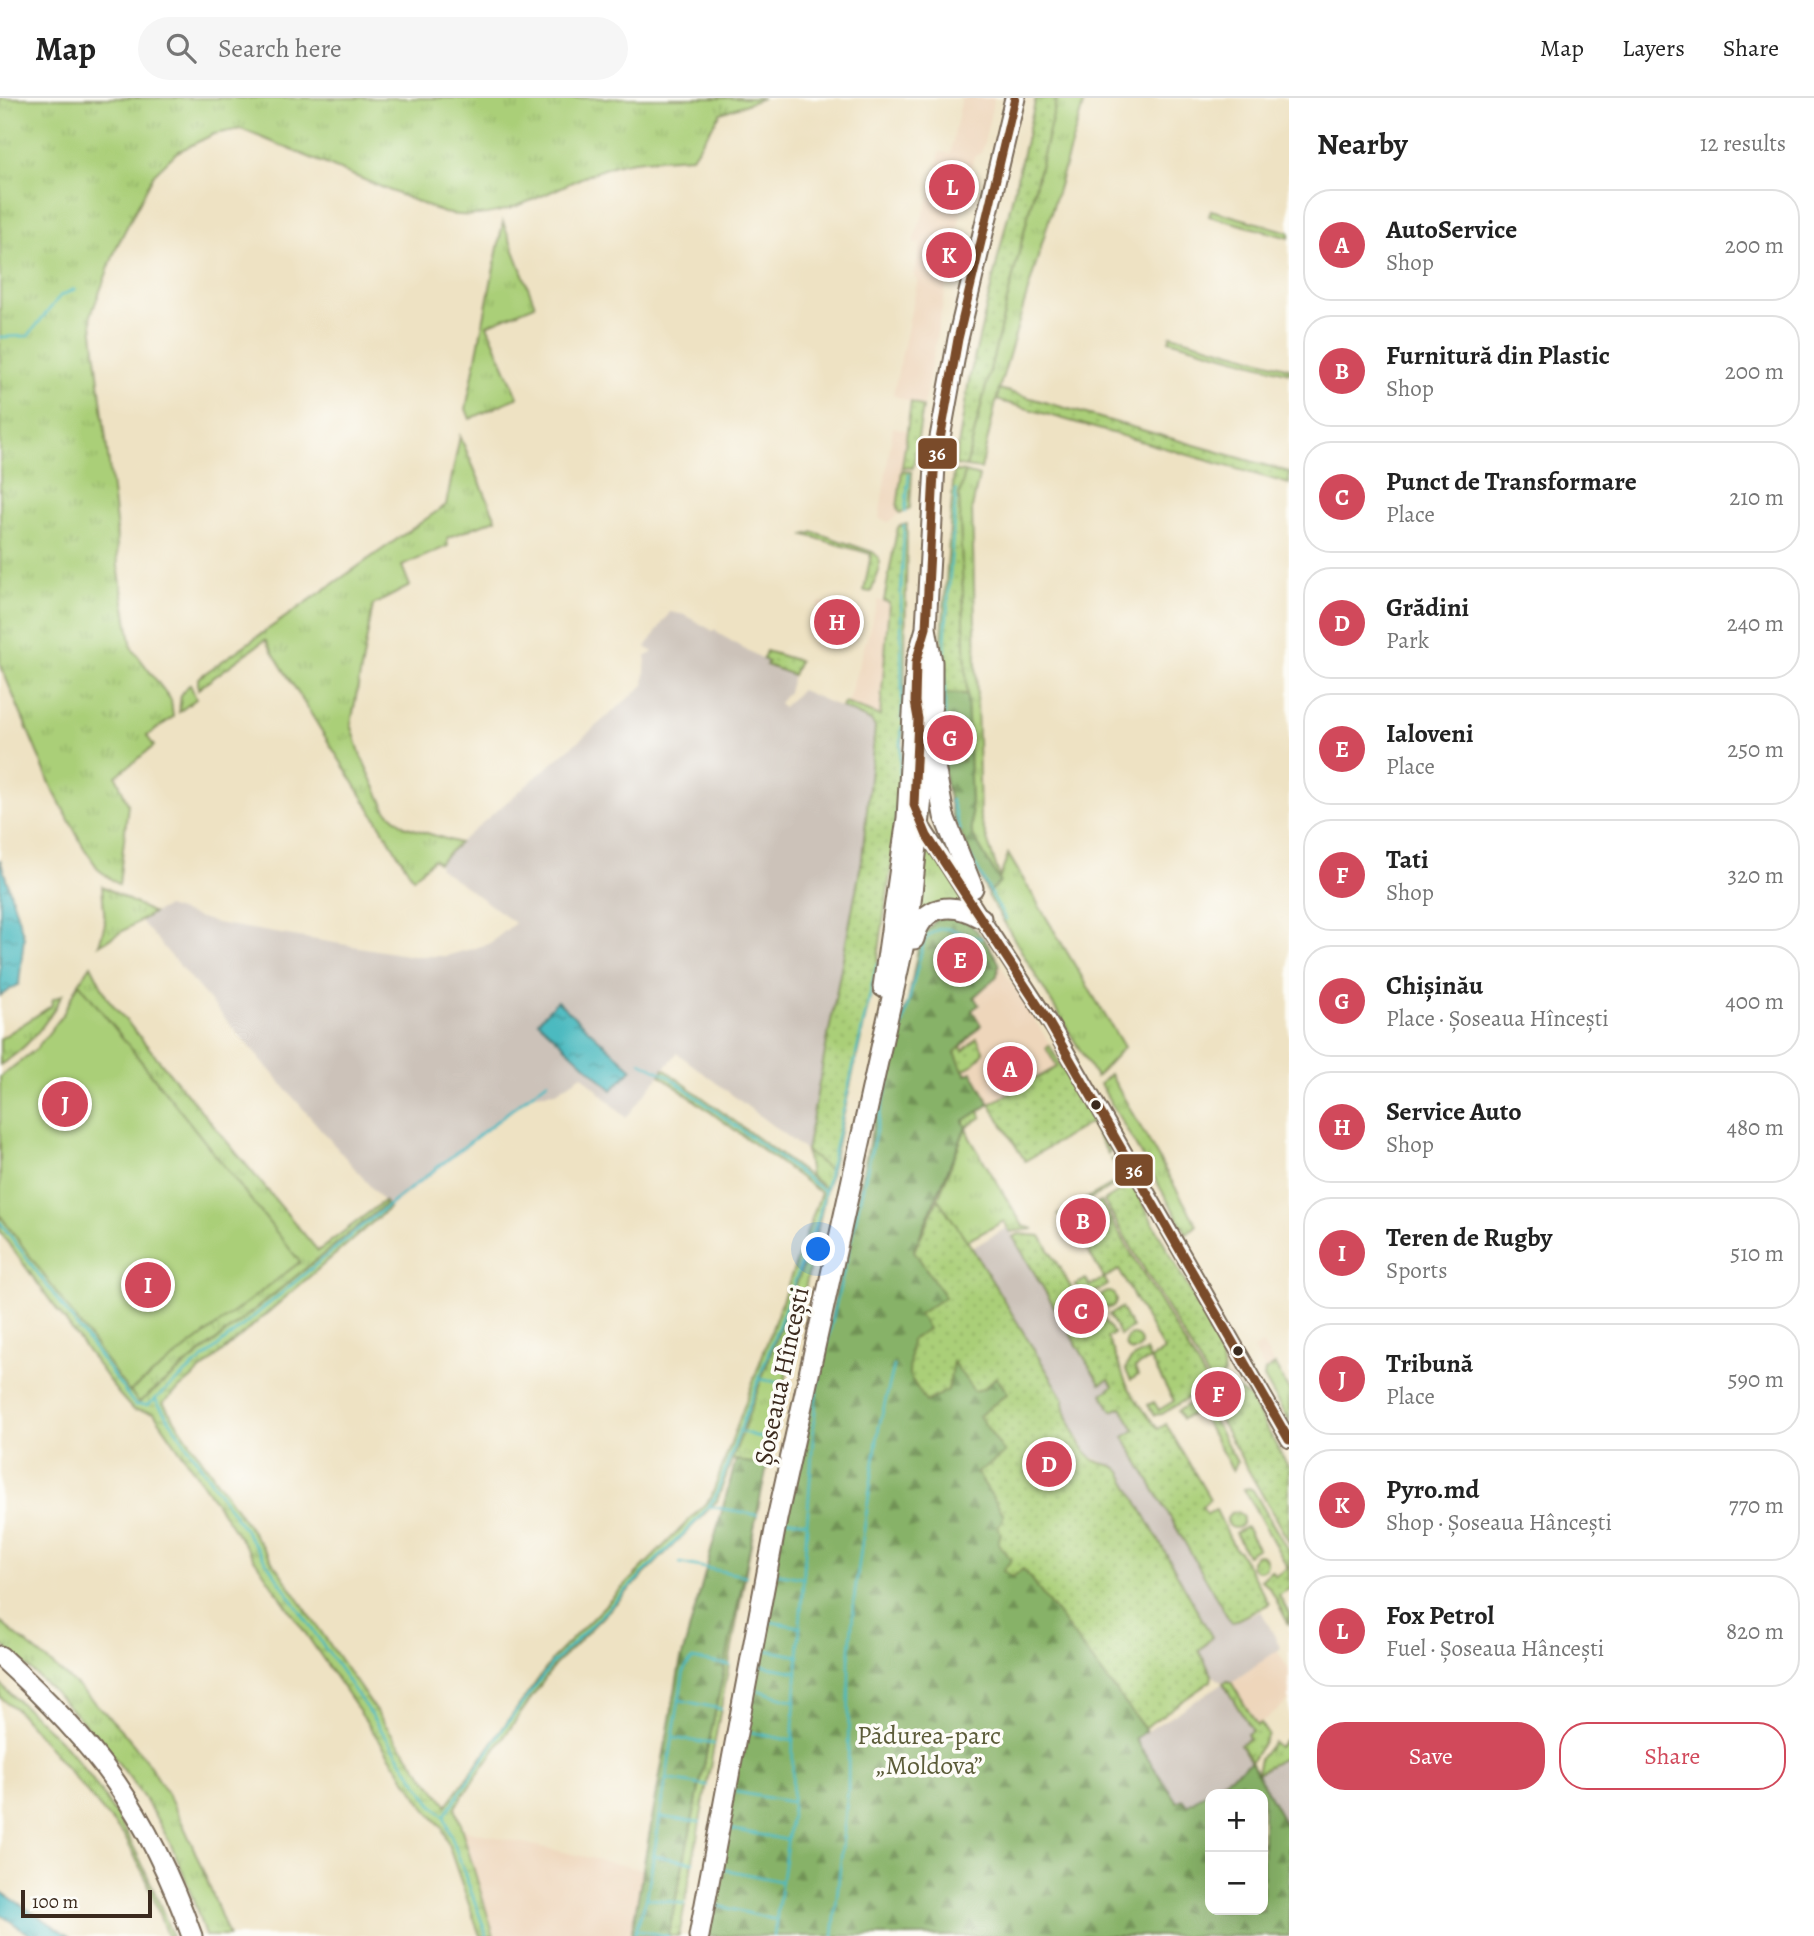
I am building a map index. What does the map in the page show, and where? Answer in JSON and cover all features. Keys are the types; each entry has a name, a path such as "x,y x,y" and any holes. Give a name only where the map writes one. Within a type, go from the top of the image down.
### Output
{"highway":[{"path":"919,823 914,806 918,719 932,662 926,628 931,508 943,418 958,339 1015,98"},
{"path":"920,708 936,720 935,769 940,802 972,888"},
{"name":"Șoseaua Hîncești","path":"687,1936 781,1441 882,995 920,708"},
{"path":"904,840 907,831 919,823"},
{"path":"882,995 902,905 912,830 919,823"},
{"name":"Șoseaua Hîncești","path":"699,1936 777,1519 907,932 919,823"},
{"path":"857,1160 881,1081 916,928 929,913 945,907 960,909 981,918"},
{"path":"0,1656 66,1718 123,1790 167,1873 192,1936"},
{"path":"0,1671 72,1742 103,1782 142,1847 180,1936"}],"main road":[{"path":"919,823 930,824 934,828 972,888 1008,949 1011,961 1289,1440"},
{"path":"919,823 1002,953 1011,961"}],"shaded area":[{"path":"962,98 994,98 982,152 974,157 923,407 893,395 918,279 914,278 920,244 913,242 930,196 940,152 950,154"},
{"path":"893,427 906,430 897,508 900,513 888,522 879,518"},
{"path":"878,600 889,603 880,717 847,704"},
{"path":"820,602 859,615 852,641 810,628"},
{"path":"670,612 685,615 713,631 715,629 719,634 768,662 767,665 793,675 788,692 779,703 783,707 801,690 871,721 875,727 862,859 806,1151 677,1053 626,1118 582,1075 556,1092 534,1094 389,1208 140,920 166,907 216,923 412,956 446,956 489,944 515,923 439,867 440,859 644,685 646,657 653,652 646,647"},
{"path":"999,963 1051,1046 1046,1048 1057,1066 990,1104 972,1072 966,1075 955,1052 974,997 997,976"},
{"path":"1008,1227 1100,1384 1109,1379 1114,1386 1102,1394 1121,1406 1136,1430 1124,1437 1232,1623 1261,1611 1281,1648 1229,1684 1252,1731 1249,1739 1240,1744 1251,1762 1210,1789 1205,1789 1205,1792 1186,1805 1177,1803 1135,1739 1223,1683 1212,1675 1199,1651 1211,1640 1118,1468 1090,1456 1065,1415 1064,1399 972,1248"},
{"path":"1262,1344 1275,1365 1265,1371 1253,1349"},
{"path":"1221,1384 1231,1401 1219,1408 1209,1391"},
{"path":"1277,1650 1289,1670 1289,1701 1257,1725 1231,1682"},
{"path":"1289,1755 1289,1831 1268,1789 1257,1773"},
{"path":"460,1829 645,1870 631,1936 494,1936"}],"green space":[{"path":"0,98 763,98 721,113 692,157 621,163 530,201 488,214 444,213 241,129 214,134 177,152 154,174 117,246 91,315 116,523 118,566 132,648 171,700 173,717 147,736 154,746 116,776 128,804 119,885 99,870 84,848 52,788 0,664"},
{"path":"1036,98 1057,98 966,467 955,465 969,380"},
{"path":"1057,98 1085,98 999,389 981,469 966,467"},
{"path":"1211,210 1289,232 1289,238 1209,216"},
{"path":"503,222 535,305 487,325 518,397 470,419 466,409"},
{"path":"1171,335 1289,368 1289,373 1169,340"},
{"path":"999,389 1289,472 1289,484 997,400"},
{"path":"911,402 923,407 913,468 902,467"},
{"path":"460,436 496,519 447,538 448,546 402,566 410,586 373,605 351,724 361,756 386,810 404,826 459,843 438,863 434,859 413,878 265,640 198,689 198,678 446,505"},
{"path":"902,470 912,472 910,508 900,513 897,508"},
{"path":"954,471 965,472 959,496 967,694 942,693 941,652"},
{"path":"965,472 979,476 972,508 980,818 1000,878 1008,854 1124,1047 1096,1077 988,895 999,881 972,834 959,496"},
{"path":"907,524 904,721 895,842 876,971 831,1171 806,1151 862,859 875,727 871,721 841,707 845,703 880,716 889,603 884,601 897,530 899,526"},
{"path":"814,532 873,552 879,558 879,571 871,592 864,591 871,554 805,535"},
{"path":"766,651 799,661 793,675 766,665 768,662 763,659"},
{"path":"190,684 196,699 179,712 181,694"},
{"path":"942,693 967,694 972,834 1000,882 988,894 952,815 942,762 961,746 941,737"},
{"path":"941,737 961,746 963,761 942,762"},
{"path":"926,840 971,907 917,916"},
{"path":"102,886 153,913 99,945 105,924"},
{"name":"Pădurea-parc „Moldova”","path":"956,916 970,924 981,936 999,963 997,976 974,997 979,1005 972,1010 981,1025 955,1053 966,1075 972,1072 990,1104 963,1121 966,1127 914,1250 945,1297 953,1361 983,1389 996,1377 1008,1393 1006,1453 978,1473 1003,1513 1023,1568 1146,1731 1135,1739 1177,1802 1182,1799 1187,1805 1205,1793 1205,1915 1268,1915 1268,1793 1289,1831 1289,1936 706,1936 762,1625 880,1094 896,1033 908,1002 920,938 937,919"},
{"path":"91,965 108,999 318,1251 384,1201 386,1204 138,1403 129,1392 299,1261 79,983"},
{"path":"79,983 300,1262 129,1392 0,1215 0,1077 36,1049 62,1016"},
{"path":"62,995 36,1034 0,1065 0,1039 51,1006 53,999"},
{"path":"977,1038 984,1052 975,1063 963,1070 955,1052 961,1047 963,1051"},
{"path":"1049,1045 1110,1151 1108,1154 1090,1123 1025,1161 990,1104 1057,1067 1046,1048"},
{"path":"664,1069 826,1189 820,1219 717,1501 554,1666 455,1807 494,1936 480,1936 442,1827 429,1813 154,1413 133,1410 118,1393 0,1232 0,1215 139,1403 386,1204 389,1208 163,1403 396,1740 447,1805 555,1656 711,1498 821,1193 660,1075"},
{"path":"1110,1074 1197,1225 1187,1234 1100,1084"},
{"path":"979,1111 982,1117 966,1127 963,1121"},
{"path":"966,1127 1023,1226 1034,1229 1010,1232 1004,1221 967,1241 938,1199"},
{"path":"806,1151 831,1171 826,1189 810,1176"},
{"path":"1111,1159 1116,1160 1126,1178 1060,1217 1058,1215 1122,1178"},
{"path":"1132,1184 1221,1348 1224,1375 1212,1384 1104,1201"},
{"path":"938,1199 972,1248 1064,1399 1070,1423 1085,1451 1096,1461 1113,1466 1121,1472 1212,1637 1199,1651 1212,1675 1211,1681 1144,1728 1023,1569 1012,1577 1003,1571 1011,1560 998,1543 1001,1533 998,1527 1003,1520 1003,1513 977,1473 1005,1453 979,1416 1008,1393 996,1377 983,1389 974,1391 953,1362 948,1390 926,1402 909,1375 911,1340 928,1329 919,1314 945,1297 914,1251"},
{"path":"1101,1202 1209,1385 1162,1414 1154,1415 1148,1405 1154,1402 1159,1410 1174,1401 1150,1359 1164,1351 1119,1270 1104,1278 1083,1242 1110,1226 1099,1208 1085,1215 1085,1212"},
{"path":"820,1219 767,1466 732,1460"},
{"path":"1019,1234 1041,1236 1076,1296 1091,1309 1095,1308 1114,1334 1107,1338 1129,1388 1158,1429 1166,1424 1210,1499 1202,1507 1206,1514 1216,1510 1235,1549 1239,1551 1269,1604 1231,1623 1124,1437 1135,1430 1121,1407 1112,1411 1102,1394 1113,1386 1109,1379 1100,1384 1013,1237"},
{"path":"1104,1278 1108,1285 1095,1292 1087,1293 1075,1285 1086,1279 1090,1286"},
{"path":"1105,1292 1111,1292 1116,1300 1114,1306 1105,1308 1100,1303 1100,1297"},
{"path":"1121,1308 1132,1328 1120,1335 1109,1315"},
{"path":"1133,1335 1139,1337 1139,1349 1133,1351 1127,1349 1125,1343 1127,1337"},
{"path":"1146,1351 1150,1359 1135,1368 1138,1375 1131,1380 1126,1371 1130,1361"},
{"path":"1275,1365 1289,1391 1289,1422 1264,1378 1265,1371"},
{"path":"1225,1382 1249,1397 1289,1468 1289,1542 1209,1401 1209,1391 1218,1408 1230,1401 1221,1384"},
{"path":"1197,1399 1203,1401 1237,1462 1233,1471 1199,1411 1182,1419 1178,1411"},
{"path":"736,1460 767,1466 668,1936 631,1936 680,1664"},
{"path":"1244,1489 1253,1490 1289,1552 1289,1589 1279,1595 1289,1614 1289,1625 1270,1588 1261,1580 1271,1571 1275,1576 1288,1568"},
{"path":"1235,1512 1241,1514 1241,1526 1235,1528 1229,1526 1227,1520 1229,1514"},
{"path":"756,1517 679,1936 668,1936"},
{"path":"1246,1527 1258,1548 1247,1555 1235,1533"},
{"path":"1259,1555 1265,1557 1265,1569 1259,1571 1253,1569 1251,1563 1253,1557"},
{"path":"0,1622 99,1707 150,1766 184,1827 229,1936 205,1936 180,1864 135,1785 116,1759 72,1710 0,1643"},
{"path":"1231,1682 1257,1725 1260,1723 1268,1735 1251,1762 1240,1744 1249,1739 1247,1734 1252,1731 1223,1683"},
{"path":"0,1684 59,1739 101,1791 141,1861 172,1936 167,1936 147,1881 125,1837 17,1710 0,1697"},
{"path":"1289,1737 1289,1755 1257,1773 1260,1759 1273,1742 1278,1747"},
{"name":"Pădurea-parc „Moldova”","path":"1251,1762 1266,1789 1211,1789"}],"water":[{"path":"0,859 24,937 19,984 0,996"},
{"path":"557,1001 632,1069 612,1090 538,1021"},
{"path":"0,1891 69,1936 32,1936 0,1914"}],"waterway":[{"path":"0,337 28,336 60,296 75,289"},
{"path":"905,512 909,474"},
{"path":"944,766 945,642 956,490"},
{"path":"902,720 901,594 904,526"},
{"path":"899,788 902,726"},
{"path":"896,831 898,796"},
{"path":"951,800 960,830"},
{"path":"970,856 1006,920"},
{"path":"774,1936 792,1808 793,1727 816,1395 820,1374 877,1126 924,941 932,933 946,928 981,938"},
{"path":"445,1815 503,1729 552,1664 697,1520 715,1498 819,1216 877,964"},
{"path":"641,1062 668,1076 824,1191"},
{"path":"487,1936 444,1816 431,1803 155,1399 362,1226 548,1081"},
{"path":"0,1222 135,1405 147,1405 155,1400"},
{"path":"790,1291 801,1293"},
{"path":"833,1936 848,1790 849,1660 855,1591 879,1427 894,1366"},
{"path":"759,1379 783,1383"},
{"path":"739,1431 772,1441"},
{"path":"708,1506 757,1515"},
{"path":"785,1519 806,1522"},
{"path":"680,1563 746,1576"},
{"path":"775,1573 803,1578"},
{"path":"766,1621 800,1627"},
{"path":"761,1649 799,1656"},
{"path":"634,1936 647,1896 684,1670 692,1659 729,1665"},
{"path":"758,1665 797,1672"},
{"path":"754,1689 794,1701"},
{"path":"680,1700 721,1709"},
{"path":"746,1731 793,1741"},
{"path":"673,1738 714,1744"},
{"path":"666,1779 707,1786"},
{"path":"736,1792 791,1802"},
{"path":"660,1817 700,1822"},
{"path":"725,1828 787,1840"},
{"path":"654,1856 693,1862"},
{"path":"718,1868 780,1881"},
{"path":"647,1898 685,1904"},
{"path":"711,1904 776,1920"},
{"path":"635,1930 668,1936"}],"transit line":[{"name":"36","path":"1015,98 958,339 934,473 926,628 916,662 915,702 918,719 914,805 927,836 1048,1021 1289,1440"}],"place":[{"name":"Fox Petrol","path":"952,187"},
{"name":"Pyro.md","path":"949,255"},
{"name":"Service Auto","path":"837,622"},
{"name":"Chișinău","path":"950,738"},
{"name":"Ialoveni","path":"960,960"},
{"name":"AutoService","path":"1010,1069"},
{"name":"Tribună","path":"65,1104"},
{"name":"Furnitură din Plastic","path":"1083,1221"},
{"name":"Teren de Rugby","path":"148,1285"},
{"name":"Punct de Transformare","path":"1081,1311"},
{"name":"Tati","path":"1218,1394"},
{"name":"Grădini","path":"1049,1464"}]}
